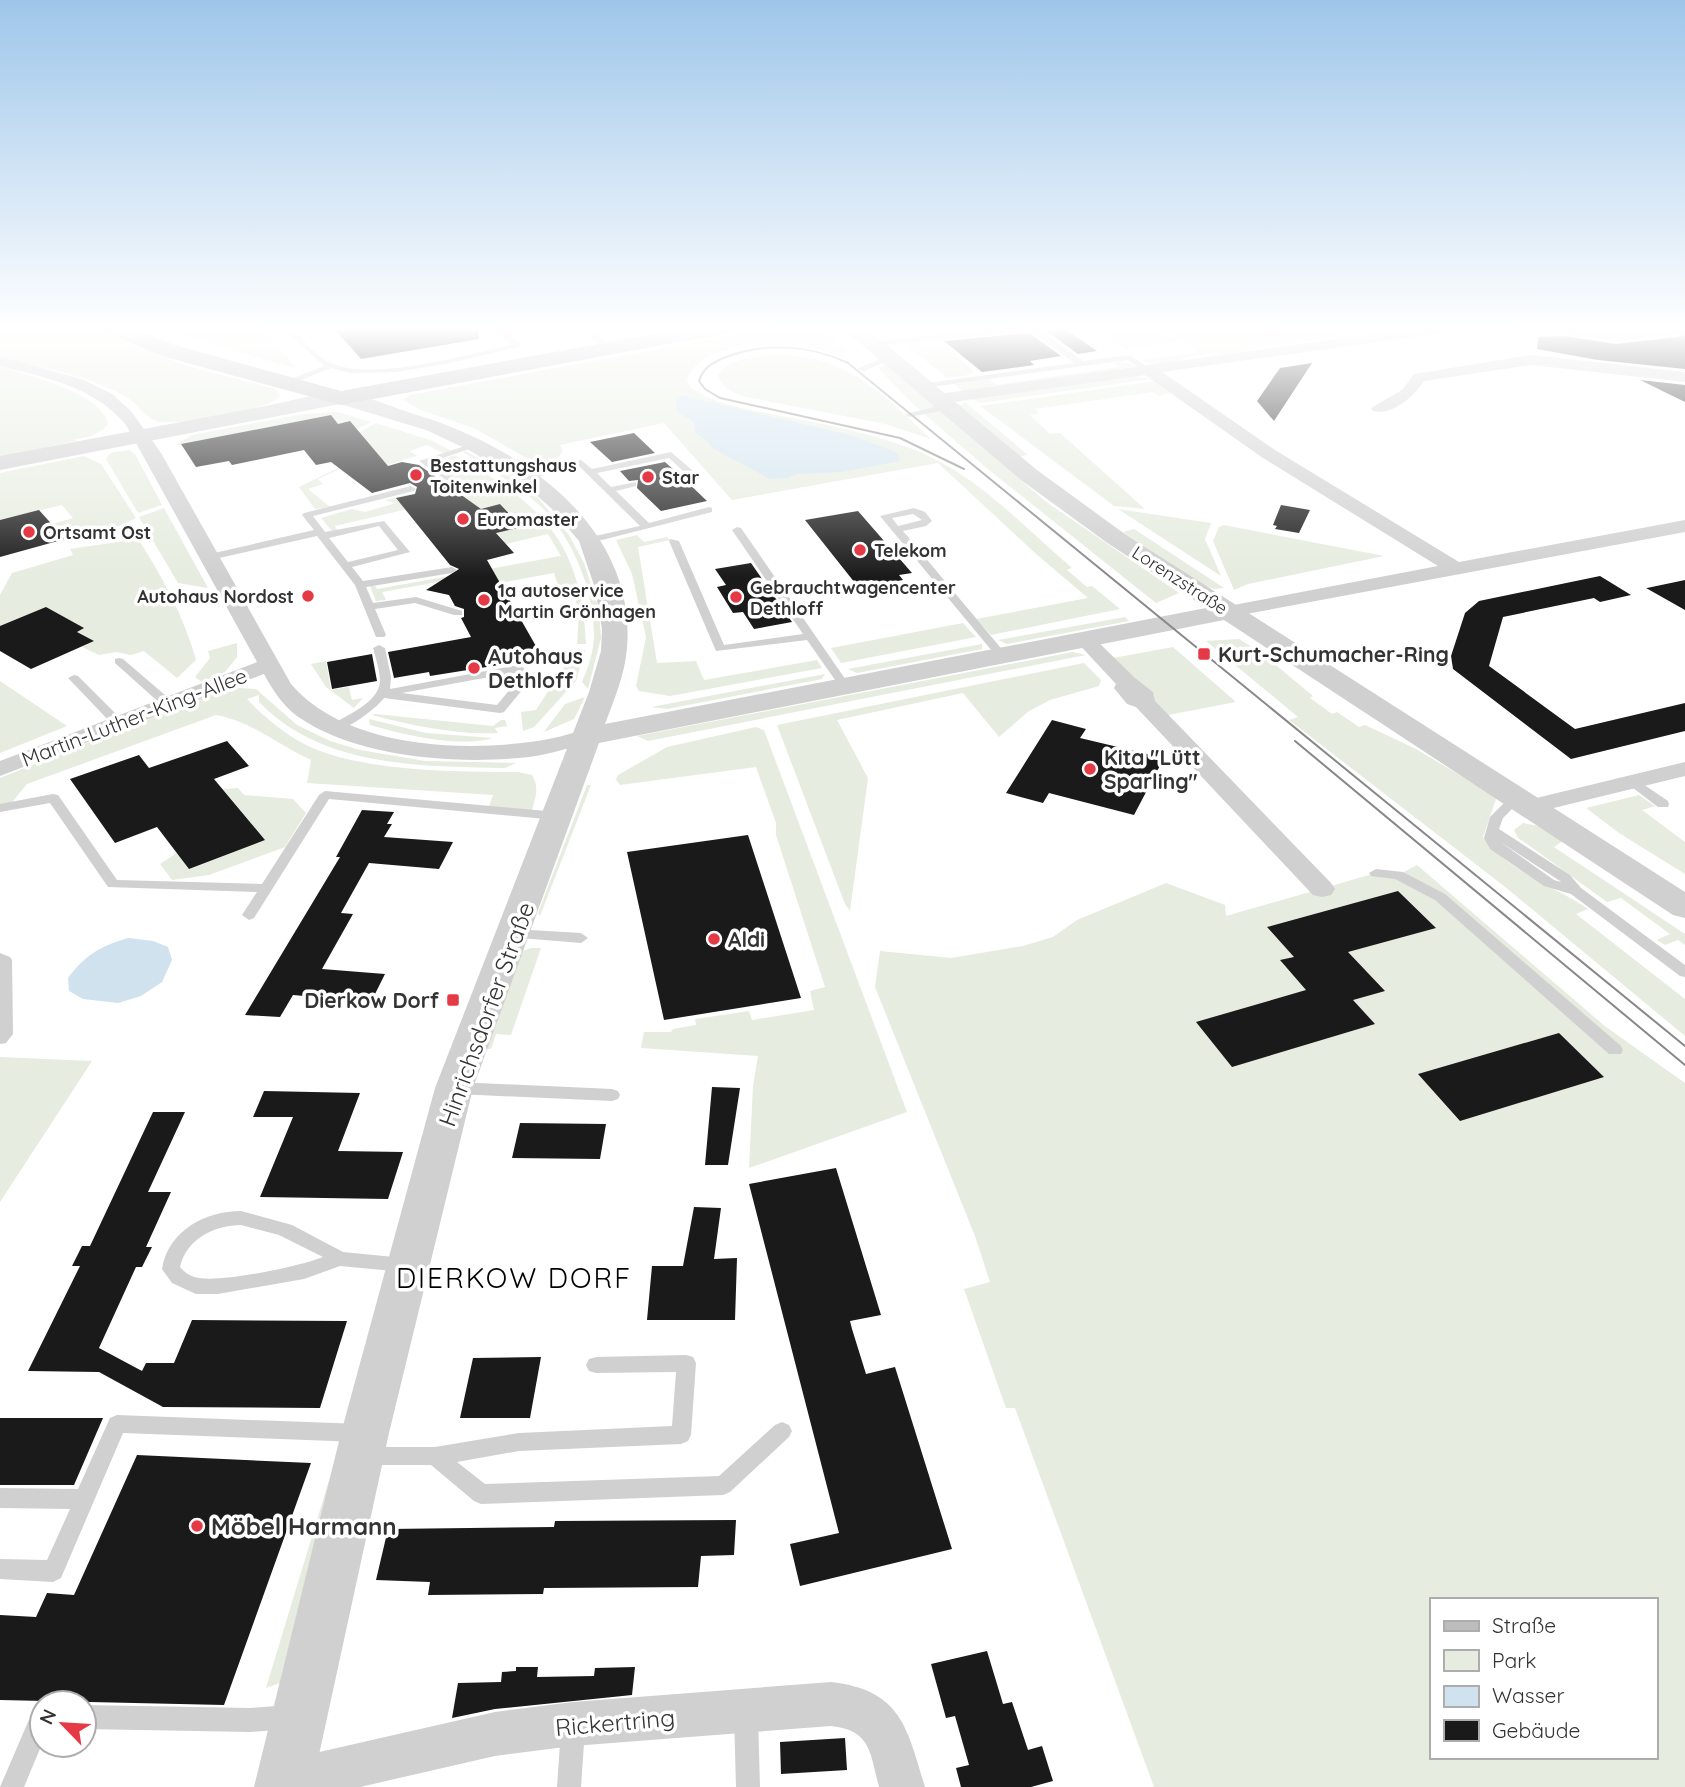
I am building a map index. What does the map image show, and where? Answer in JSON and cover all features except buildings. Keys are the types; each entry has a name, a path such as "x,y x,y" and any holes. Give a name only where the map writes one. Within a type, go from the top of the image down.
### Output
{"street":[{"path":"122,410 142,435 282,687 302,710 334,728 389,744 482,751 545,747 588,736 1001,654 1685,526"},
{"path":"0,463 274,410"},
{"name":"Hinrichsdorfer Straße","path":"284,1784 362,1444 454,1088 588,736 610,670 615,629 608,588 590,540 559,503 528,476 477,445 433,426 382,410"},
{"name":"Lorenzstraße","path":"953,410 1078,512 1685,907"},
{"path":"1206,410 1273,457 1455,569"},
{"path":"1084,639 1127,682 1125,688 1135,699 1144,702 1322,889"},
{"name":"Martin-Luther-King-Allee","path":"0,769 269,665"},
{"path":"1523,803 1634,782 1685,769"},
{"name":"Rickertring","path":"284,1784 495,1734 573,1724 831,1704 860,1709 878,1723 891,1749 902,1787"}],"lane":[{"path":"909,414 915,410"},
{"path":"450,479 424,461 477,445"},
{"path":"591,472 671,455 689,472 679,474"},
{"path":"528,476 581,463 647,527"},
{"path":"609,489 633,484"},
{"path":"334,728 366,709 385,685 380,642 370,607 360,585 307,515 411,489"},
{"path":"590,540 709,510 701,502"},
{"path":"683,506 692,514"},
{"path":"665,510 673,519"},
{"path":"210,557 382,523 405,552 347,565"},
{"path":"737,530 844,685"},
{"path":"897,530 1001,654"},
{"path":"674,541 720,649 810,636"},
{"path":"360,585 452,570"},
{"path":"370,607 416,600 458,614"},
{"path":"119,661 168,704"},
{"path":"518,668 517,689 500,709 380,694 518,668"},
{"path":"74,678 118,723"},
{"path":"1634,782 1663,804"},
{"path":"249,915 325,795 557,816"},
{"path":"0,808 53,798 113,884 267,888"},
{"path":"1523,803 1497,817 1492,830 1565,878 1576,891 1685,972"},
{"path":"1376,873 1398,875 1440,897 1615,1050"},
{"path":"513,934 581,938"},
{"path":"0,958 5,960 5,1034 0,1039"},
{"path":"454,1088 612,1096"},
{"path":"339,1259 316,1244 250,1218 226,1218 205,1225 186,1239 173,1254 171,1269 178,1278 196,1286 218,1286 304,1272 339,1259 410,1266"},
{"path":"0,1569 53,1572 117,1424 362,1444 435,1456 519,1442 681,1435 686,1363 596,1365"},
{"path":"435,1456 481,1494 723,1485 782,1431"},
{"path":"0,1498 83,1499"},
{"path":"746,1712 748,1787"},
{"path":"98,1717 250,1720 298,1717"},
{"path":"569,1787 573,1724"},
{"path":"12,1787 28,1749"}],"green space":[{"path":"0,410 100,410 108,424 91,436 76,441 0,457"},
{"path":"142,410 247,410 181,422 156,421"},
{"path":"422,410 751,410 864,434 910,448 955,470 996,500 1072,568 1067,570 1087,587 1092,586 1120,609 991,635 976,619 1088,598 938,463 732,500 664,423 560,445 563,451 556,460 540,466 476,429"},
{"path":"816,410 900,410 931,439 885,424"},
{"path":"920,410 941,410 1045,501 1179,593 1156,603 989,470"},
{"path":"963,410 975,410 1028,455 1017,457"},
{"path":"986,410 1036,410 1039,414 1030,415 1050,434 1060,433 1145,509 1114,506"},
{"path":"338,412 371,422 357,429 350,421 338,424 331,415 176,445 192,435 304,414"},
{"path":"376,423 430,440 452,451 443,453 427,445 410,451 417,456 350,476 340,469 318,479 323,484 308,489 330,507 315,509 299,487 346,464 370,445 360,432"},
{"path":"129,450 135,454 162,505 138,513 106,459 110,453"},
{"path":"466,451 514,479 539,499 569,535 584,563 599,609 601,638 588,689 582,682 593,647 591,603 582,572 568,542 541,506 509,481 463,452"},
{"path":"455,455 511,491 533,509 551,529 565,551 576,577 586,644 577,644 579,615 574,593 561,594 554,573 500,583 493,572 382,592 386,600 376,601 370,586 377,589 561,556 548,534 506,544 497,532 521,526 501,504 472,511 459,497 335,526 337,530 332,531 321,518 352,509 365,512 396,503 385,500 457,483 430,463"},
{"path":"84,456 101,464 136,518 101,533 65,539 52,524 73,518 62,505 0,520 0,473"},
{"path":"164,508 208,588 178,583 139,517"},
{"path":"1118,509 1211,523 1205,539 1221,576"},
{"path":"1224,525 1384,556 1248,584 1234,590 1213,541 1219,527"},
{"path":"1134,529 1224,588 1206,586 1123,532"},
{"path":"637,535 644,542 667,537 670,540 638,547 657,663 696,661 704,680 817,660 822,668 670,696 639,691 636,686 646,637 632,574 616,540"},
{"path":"138,539 172,597 196,660 177,678 144,651 131,655 116,652 99,655 82,647 94,641 77,632 83,628 0,626 0,595 12,573 73,555 70,549"},
{"path":"1125,617 1129,621 1007,644 998,640"},
{"path":"963,623 976,637 841,663 831,648"},
{"path":"1239,639 1260,652 1313,696 1310,698 1332,714 1337,712 1359,727 1365,725 1416,749 1493,795 1496,799 1483,837 1493,849 1517,868 1588,909 1576,914 1685,999 1685,1036 1504,886 1289,720 1298,717 1206,641"},
{"path":"237,643 237,657 225,672 202,682 195,677 210,658 208,651"},
{"path":"982,644 982,649 857,673 848,669"},
{"path":"1173,647 1236,702 1168,715 1113,658"},
{"path":"575,650 585,650 576,681 534,727 523,731 521,712 536,710"},
{"path":"1073,652 1086,655 648,741 637,736"},
{"path":"326,661 331,690 349,687 352,700 363,698 354,708 326,687 311,664"},
{"path":"1084,663 1101,680 1099,686 1050,700 1029,711 999,737 963,693 837,720 868,778 850,911 777,725"},
{"path":"825,674 822,679 667,709 651,707"},
{"path":"0,681 67,726 0,753"},
{"path":"239,688 256,689 297,725 330,741 360,750 425,761 516,763 505,768 407,764 374,759 312,740 284,724 259,702 259,695 247,699 270,721 297,740 319,751 345,758 404,768 518,772 532,775 536,789 531,814 488,809 493,795 307,783 311,760 241,722 216,715 27,784 9,806 0,808 0,778 206,695"},
{"path":"585,697 574,719 544,732 565,704"},
{"path":"372,715 493,726 505,720 507,726 495,728 498,733 466,733"},
{"path":"369,719 426,733 493,738 464,742 432,739 370,725"},
{"path":"756,727 764,730 907,1112 749,1168 753,1086 758,1056 641,1048 644,1032 671,1032 673,1029 696,1025 695,1019 749,1011 752,1020 814,1010 810,991 825,987 776,835 776,823 756,767 620,785 616,780 618,775 667,747"},
{"path":"587,785 591,785 540,916 538,913"},
{"path":"238,788 244,795 293,799 306,813 285,847 209,875 172,880 160,864 177,853 190,869 265,840 223,789"},
{"path":"1639,795 1655,806 1642,810 1685,842 1685,874 1619,833 1586,808"},
{"path":"1523,823 1544,827 1564,840 1554,847 1685,934 1685,945 1678,940 1665,945 1657,940 1670,934 1621,898 1607,902 1518,838 1514,830"},
{"path":"1417,865 1606,1027 1685,1083 1685,1787 1154,1787 1015,1408 1006,1408 964,1289 990,1282 975,1236 875,987 880,951 951,958 1023,946 1053,937 1077,920 1166,883 1225,905 1226,916 1376,873 1398,875"},
{"path":"541,948 511,1035 496,1034 491,1049 482,1049 520,952"},
{"path":"0,1057 92,1061 0,1202"},
{"path":"333,1467 280,1683 266,1688"}],"water":[{"path":"745,410 850,435 896,452 901,461 841,472 796,474 787,478 770,479 712,448 695,433 694,422 677,412"},
{"path":"129,938 153,941 168,947 172,960 162,982 141,996 118,1003 83,999 69,991 68,978 81,963 102,948"}],"tram line":[{"path":"776,410 900,438 964,469"},
{"path":"906,410 1685,1046"},
{"path":"1295,741 1685,1065"}],"place":[{"name":"Bestattungshaus Toitenwinkel","path":"416,475"},
{"name":"Star","path":"648,477"},
{"name":"Euromaster","path":"463,519"},
{"name":"Ortsamt Ost","path":"29,532"},
{"name":"Telekom","path":"860,550"},
{"name":"Autohaus Nordost","path":"308,596"},
{"name":"Gebrauchtwagencenter Dethloff","path":"736,597"},
{"name":"1a autoservice Martin Grönhagen","path":"484,600"},
{"name":"Kurt-Schumacher-Ring","path":"1204,654"},
{"name":"Autohaus Dethloff","path":"474,668"},
{"name":"Kita \"Lütt Sparling\"","path":"1090,769"},
{"name":"Aldi","path":"714,939"},
{"name":"Dierkow Dorf","path":"453,1000"},
{"name":"Möbel Harmann","path":"197,1526"}],"district":[{"name":"DIERKOW DORF","path":"514,1277"}]}
